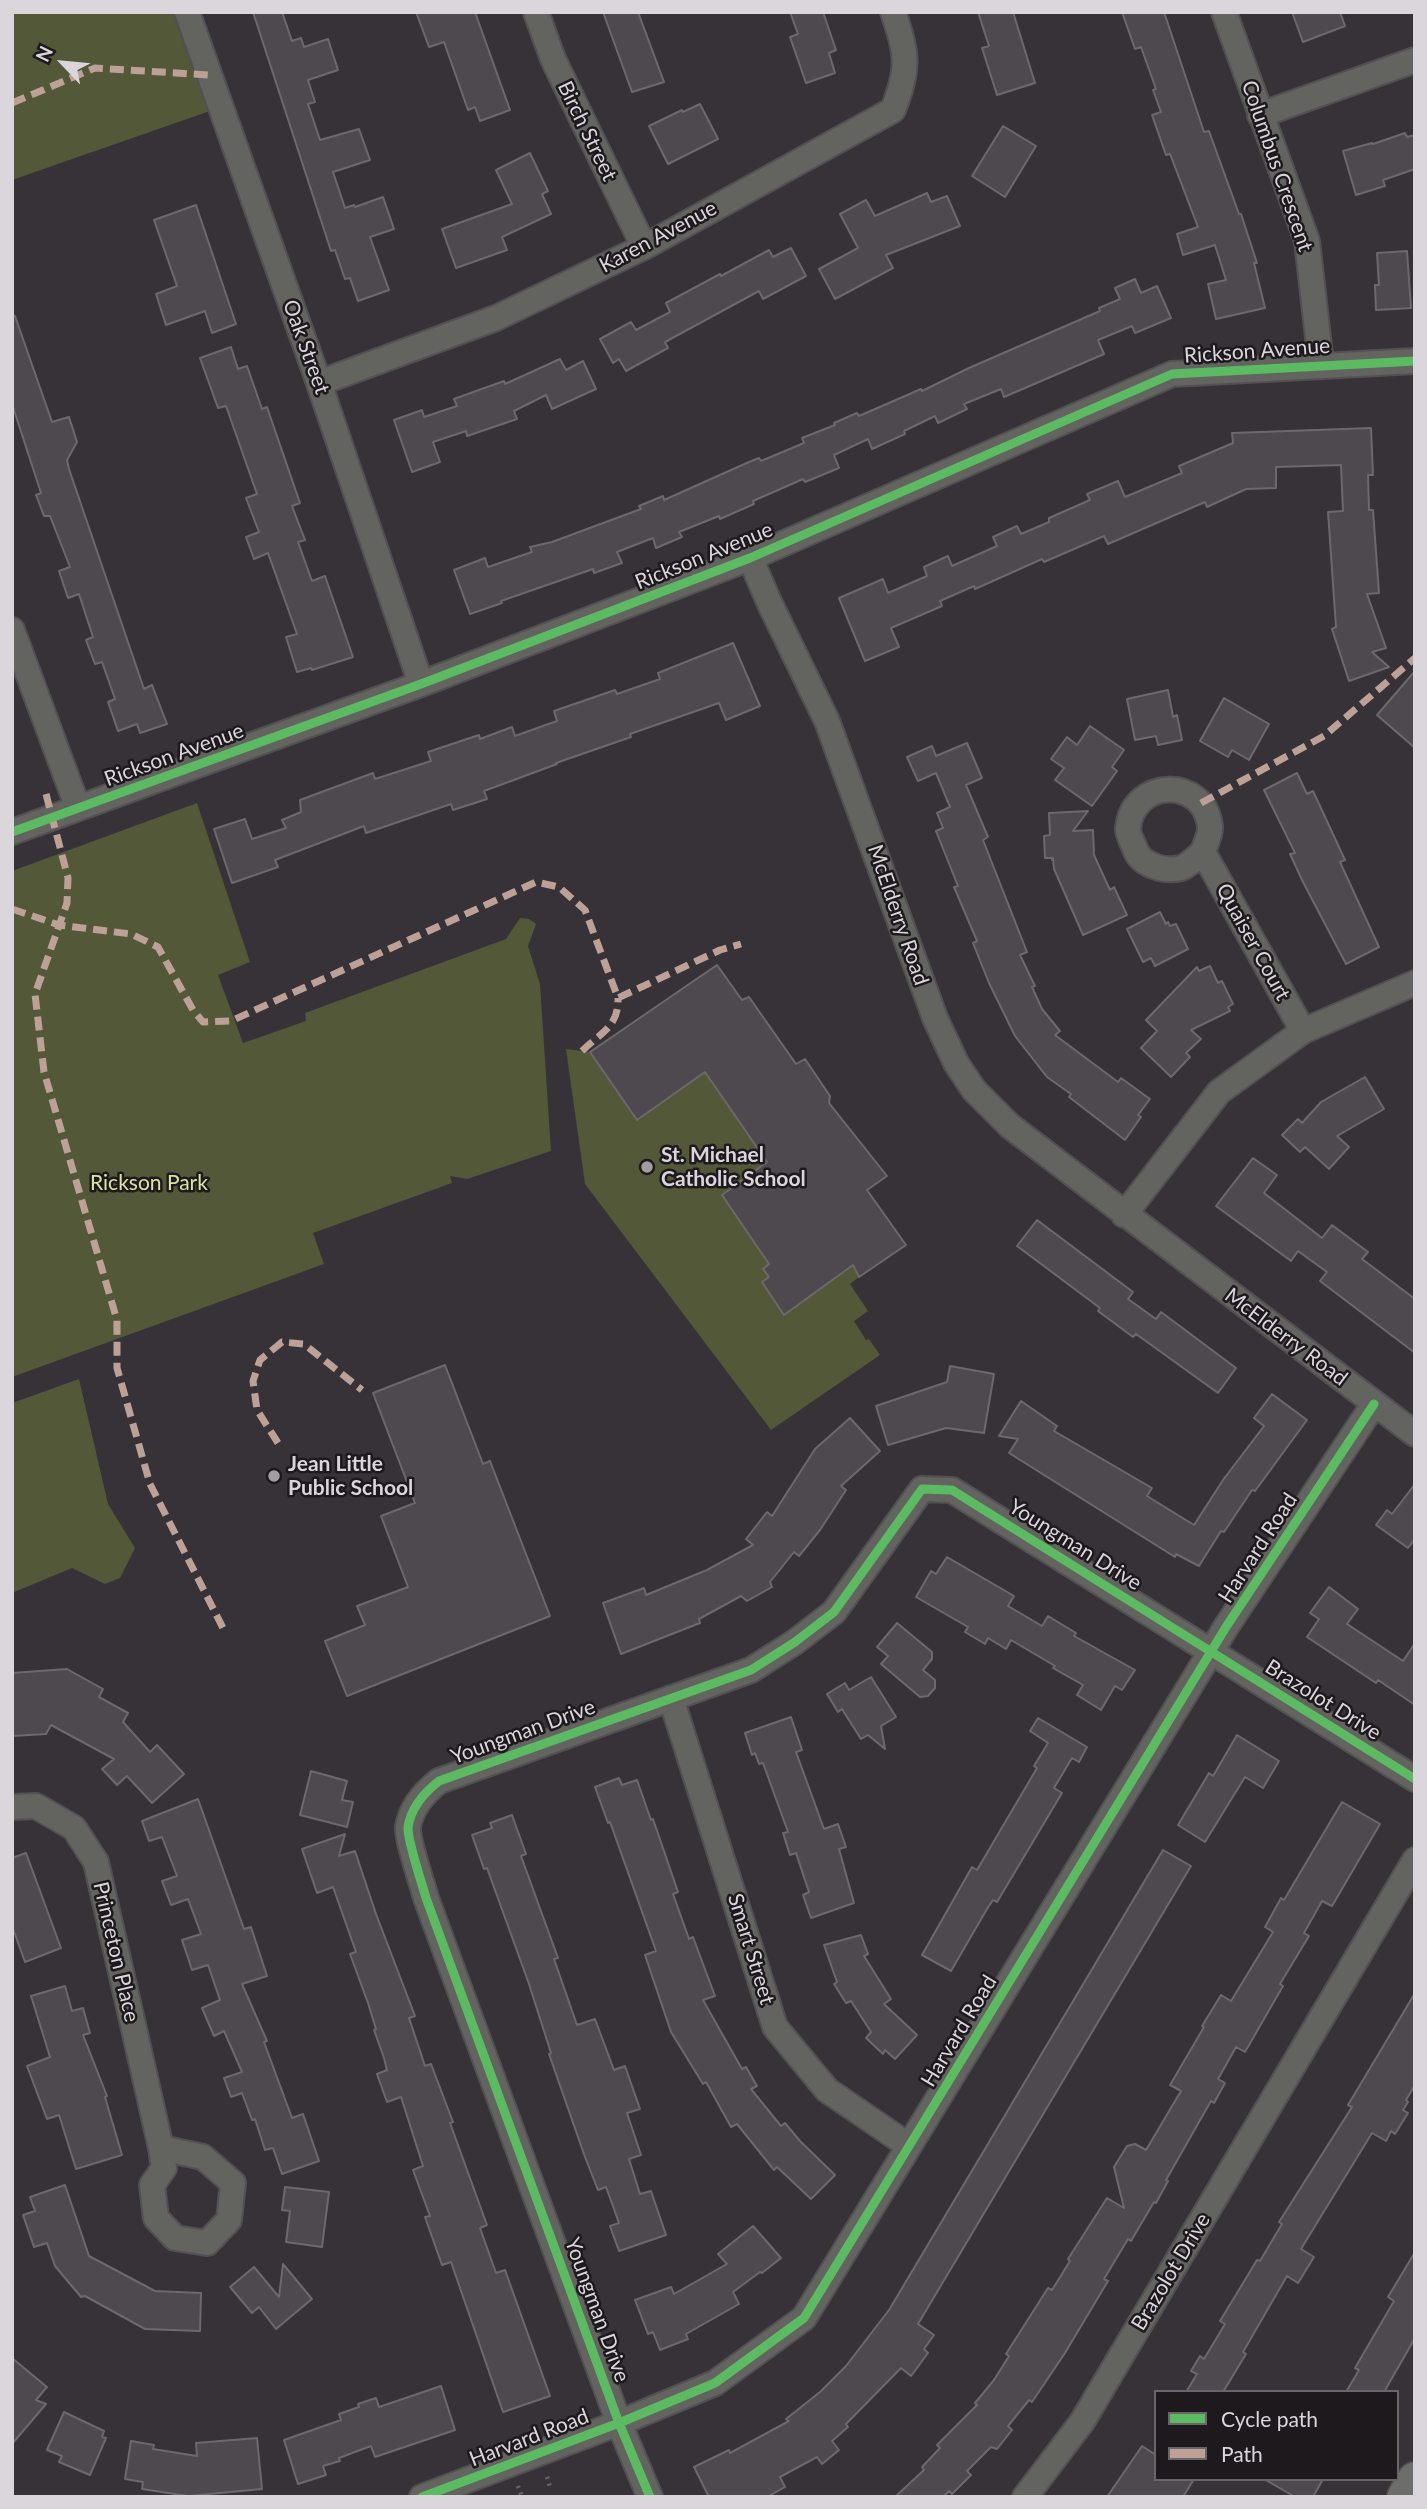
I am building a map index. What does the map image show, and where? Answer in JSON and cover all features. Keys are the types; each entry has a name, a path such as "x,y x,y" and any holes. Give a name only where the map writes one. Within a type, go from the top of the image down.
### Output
{"main road":[{"path":"1405,2497 1415,2480"}],"street":[{"name":"Oak Street","path":"187,12 319,383 421,684"},
{"name":"Birch Street","path":"536,12 552,60 644,247"},
{"name":"Karen Avenue","path":"319,383 496,318 644,247 893,110 904,81 905,47 893,12"},
{"name":"Columbus Crescent","path":"1224,12 1307,241 1321,364"},
{"path":"1260,115 1415,60"},
{"name":"Rickson Avenue","path":"12,832 421,684 750,558 1172,374 1415,361"},
{"name":"McElderry Road","path":"750,558 827,722 935,1018 956,1063 974,1090 1010,1126 1124,1215 1415,1434"},
{"path":"12,630 78,808"},
{"name":"Quaiser Court","path":"1203,852 1303,1031"},
{"path":"1124,1215 1219,1092 1303,1031 1415,983"},
{"name":"Harvard Road","path":"422,2497 619,2423 715,2383 804,2318 1212,1651 1374,1404"},
{"name":"Youngman Drive","path":"650,2497 619,2423 426,1898 408,1828 415,1808 425,1793 439,1781 751,1670 795,1642 834,1612 922,1489 952,1490 1212,1651"},
{"name":"Brazolot Drive","path":"1212,1651 1415,1779"},
{"name":"Smart Street","path":"671,1698 775,2026 827,2090 909,2146"},
{"name":"Princeton Place","path":"12,1807 36,1805 74,1828 96,1862 161,2148"},
{"name":"Brazolot Drive","path":"1025,2497 1082,2422 1415,1860"}],"path":[{"path":"547,2477 550,2487"},
{"path":"518,2486 522,2497"}],"green space":[{"path":"12,12 176,12 210,111 12,180"},
{"name":"Rickson Park","path":"197,803 250,962 218,975 243,1043 306,1021 305,1013 506,939 520,918 529,919 536,924 528,946 540,984 551,1151 467,1179 450,1176 452,1183 313,1233 324,1264 12,1377 12,871"},
{"path":"566,1049 590,1052 637,1119 705,1072 767,1162 722,1195 769,1264 764,1269 769,1277 762,1283 784,1314 853,1265 859,1277 850,1284 868,1311 854,1321 880,1355 771,1430 585,1184"},
{"path":"79,1379 108,1504 135,1548 120,1578 105,1584 72,1568 12,1593 12,1403"}],"building":[{"path":"253,12 282,12 292,41 301,38 304,47 328,39 338,70 308,80 315,102 308,104 320,140 359,129 370,160 333,172 345,208 383,197 394,229 370,237 389,290 358,301 350,278 345,279 335,250 331,251"},
{"path":"416,12 475,12 510,110 480,121 475,107 468,110 444,42 429,47"},
{"path":"603,12 638,12 664,82 632,92"},
{"path":"790,12 823,12 836,50 829,53 835,73 806,83 790,37 798,34"},
{"path":"978,12 1013,12 1035,83 997,95 982,48 989,46"},
{"path":"1122,12 1164,12 1204,132 1209,131 1241,214 1257,263 1254,263 1265,308 1216,319 1208,284 1226,280 1215,245 1183,255 1177,234 1198,227 1170,154 1166,155 1152,115 1161,112 1153,90 1156,89 1141,47 1135,49"},
{"path":"1292,12 1340,12 1345,26 1303,42"},
{"path":"700,104 718,139 668,164 649,126"},
{"path":"1003,126 1036,146 1005,197 972,176"},
{"path":"1405,133 1407,137 1415,135 1415,169 1383,180 1385,186 1356,195 1343,151"},
{"path":"530,153 548,191 542,194 551,214 502,237 507,250 456,268 442,229 512,204 496,170"},
{"path":"927,193 931,202 947,196 960,226 886,255 893,268 835,299 819,269 858,248 840,214 866,200 875,216"},
{"path":"196,205 236,324 212,333 205,311 166,325 156,294 177,286 154,220"},
{"path":"791,248 806,276 763,299 759,291 665,342 668,348 626,371 619,359 613,363 600,339 631,322 636,330 670,312 666,303 769,250 773,257"},
{"path":"1407,251 1411,308 1376,310 1375,285 1379,285 1377,253"},
{"path":"1135,279 1141,293 1157,286 1171,318 1135,333 1132,326 1098,340 1104,354 1004,397 1001,389 964,404 967,409 938,423 935,416 872,449 868,439 834,455 839,468 805,482 803,479 720,519 719,516 679,532 682,537 656,548 653,538 617,552 622,563 594,573 593,569 470,614 454,570 485,558 488,567 532,552 530,547 552,542 641,509 639,506 663,496 664,500 749,462 759,458 761,461 804,443 802,438 835,425 834,423 857,413 859,416 921,389 922,391 1100,311 1099,308 1120,299 1115,288"},
{"path":"12,316 15,316 52,422 69,417 77,442 67,460 69,469 144,689 152,685 167,724 140,733 137,724 118,731 108,702 115,699 102,662 95,664 86,640 93,637 79,594 68,598 59,571 70,567 50,516 44,516 36,495 41,493 12,404"},
{"path":"231,347 238,369 247,366 262,409 267,407 300,503 292,506 305,540 298,542 312,581 325,576 353,657 297,672 286,637 297,634 268,553 254,559 246,537 259,532 246,498 257,494 226,406 218,408 200,358"},
{"path":"560,359 566,370 583,361 596,389 552,409 546,395 514,411 517,419 467,436 466,431 433,442 440,462 412,472 394,420 422,410 424,417 457,406 454,399 504,381 505,384"},
{"path":"1371,428 1373,475 1368,475 1369,510 1373,510 1379,593 1367,594 1386,648 1372,652 1389,667 1349,681 1332,629 1336,627 1328,512 1343,511 1341,465 1276,467 1276,488 1246,489 1207,507 1205,502 1108,544 1104,536 1044,562 1042,559 975,589 974,586 940,601 942,606 891,628 899,647 865,661 839,598 883,579 888,593 927,576 924,567 948,556 952,566 997,546 993,537 1017,526 1021,534 1049,522 1049,518 1090,500 1087,494 1118,481 1125,497 1182,473 1179,466 1233,443 1232,433"},
{"path":"733,643 760,706 726,720 719,703 630,734 631,737 484,791 487,799 453,810 451,804 366,833 364,826 275,860 278,867 232,883 214,829 245,819 252,839 286,828 282,820 301,812 300,800 373,773 375,779 431,761 428,752 479,735 480,739 512,727 515,736 557,721 554,711 615,690 617,694 660,679 658,673"},
{"path":"1415,671 1415,748 1377,715"},
{"path":"1168,690 1173,717 1177,715 1182,740 1158,745 1156,736 1135,740 1127,699"},
{"path":"1224,698 1269,724 1249,760 1232,750 1228,757 1200,741"},
{"path":"1090,726 1124,750 1112,767 1117,771 1092,806 1055,780 1064,768 1051,759 1067,737 1077,745"},
{"path":"967,743 982,778 966,785 988,837 983,840 1027,952 1020,955 1035,986 1032,987 1042,1009 1060,1031 1055,1035 1118,1082 1121,1078 1150,1099 1125,1140 1047,1077 1015,1036 973,943 977,941 954,887 958,886 936,831 943,828 937,813 950,807 936,773 918,781 907,757 932,746 936,756"},
{"path":"1297,773 1307,794 1313,791 1345,860 1340,862 1379,947 1346,964 1303,882 1290,854 1295,853 1264,790"},
{"path":"1088,811 1073,831 1093,830 1094,855 1110,890 1114,887 1127,915 1083,935 1054,869 1053,858 1045,858 1044,836 1050,835 1049,813"},
{"path":"1160,912 1166,924 1176,924 1188,949 1155,966 1151,958 1143,962 1127,929"},
{"name":"St. Michael Catholic School","path":"717,965 742,1000 749,997 796,1064 805,1059 830,1096 829,1103 887,1176 867,1190 906,1245 859,1277 853,1265 784,1315 762,1282 769,1277 763,1269 769,1264 722,1195 767,1162 705,1072 637,1120 590,1052"},
{"path":"1210,966 1218,983 1222,981 1233,1004 1228,1007 1230,1011 1191,1030 1201,1039 1186,1053 1190,1057 1171,1077 1141,1048 1157,1031 1146,1020 1197,967 1199,971"},
{"path":"1365,1077 1384,1109 1337,1136 1349,1147 1329,1169 1305,1147 1300,1152 1282,1135 1298,1119 1302,1123 1321,1102"},
{"path":"1253,1158 1277,1175 1264,1193 1322,1238 1332,1225 1368,1252 1362,1259 1415,1299 1415,1353 1320,1281 1327,1272 1298,1251 1291,1261 1216,1206"},
{"path":"1037,1220 1133,1292 1128,1299 1156,1319 1161,1312 1236,1368 1218,1393 1136,1334 1133,1337 1098,1311 1100,1308 1017,1246"},
{"name":"Jean Little Public School","path":"445,1365 483,1464 490,1461 550,1616 347,1696 325,1641 365,1625 357,1606 408,1587 381,1516 415,1503 373,1393"},
{"path":"950,1366 994,1374 984,1433 946,1428 888,1445 876,1406 947,1382"},
{"path":"1272,1394 1307,1420 1255,1491 1252,1490 1224,1532 1221,1531 1199,1566 1176,1554 1175,1557 1009,1453 1018,1439 999,1436 1021,1401 1057,1426 1054,1431 1152,1488 1147,1496 1194,1525 1223,1480 1264,1426 1254,1418"},
{"path":"850,1418 880,1451 841,1486 846,1490 820,1530 799,1556 794,1552 770,1582 772,1587 747,1601 741,1596 699,1619 700,1623 621,1654 603,1603 644,1588 646,1595 707,1570 753,1545 746,1539 767,1512 772,1516 815,1449"},
{"path":"1415,1484 1415,1539 1408,1548 1376,1525 1387,1510 1392,1514"},
{"path":"947,1557 1014,1596 1008,1606 1042,1626 1048,1616 1076,1633 1074,1636 1135,1670 1122,1690 1115,1686 1101,1710 1077,1695 1083,1685 1053,1668 1055,1666 1011,1640 1006,1649 988,1638 985,1644 965,1632 968,1627 916,1597 931,1571 936,1574"},
{"path":"1329,1587 1358,1609 1347,1624 1403,1661 1415,1643 1415,1705 1378,1680 1376,1683 1307,1637 1319,1619 1310,1613"},
{"path":"897,1623 932,1652 932,1659 923,1670 935,1680 935,1688 928,1696 920,1697 881,1664 888,1656 877,1647"},
{"path":"67,1669 103,1689 99,1697 128,1713 123,1722 150,1752 157,1745 184,1774 152,1803 127,1776 117,1785 102,1769 114,1759 51,1725 46,1734 12,1736 12,1673"},
{"path":"871,1677 896,1717 881,1726 885,1749 868,1735 861,1739 842,1709 838,1712 827,1694 845,1683 849,1690"},
{"path":"791,1717 802,1750 796,1752 824,1829 838,1824 846,1847 839,1849 854,1903 811,1918 803,1895 809,1892 796,1853 790,1855 783,1833 788,1832 763,1763 759,1764 755,1753 752,1755 745,1733"},
{"path":"1038,1718 1087,1747 1079,1762 1072,1758 1054,1788 1062,1793 997,1902 993,1900 987,1909 951,1971 922,1955 972,1867 977,1870 1037,1768 1034,1766 1048,1743 1030,1731"},
{"path":"1237,1735 1279,1761 1263,1788 1245,1777 1205,1842 1178,1825 1209,1773 1213,1776"},
{"path":"311,1771 347,1781 342,1800 353,1802 347,1827 300,1815"},
{"path":"619,1778 622,1785 637,1780 678,1892 673,1894 689,1939 693,1937 715,1996 703,2000 742,2069 746,2067 757,2086 751,2089 781,2126 785,2123 835,2175 811,2199 777,2167 774,2170 737,2124 731,2127 706,2082 703,2084 671,2032 645,1955 656,1951 595,1787"},
{"path":"198,1799 244,1929 251,1927 267,1976 242,1984 267,2041 264,2042 292,2118 303,2114 319,2161 282,2174 273,2148 265,2150 255,2119 252,2120 242,2093 231,2097 224,2078 242,2072 224,2031 214,2036 202,2008 220,2000 208,1965 192,1970 182,1940 201,1934 188,1899 171,1905 162,1881 177,1876 162,1837 149,1841 142,1821"},
{"path":"1342,1802 1380,1824 1332,1906 1322,1901 1304,1933 1309,1936 1280,1984 1283,1986 1245,2052 1236,2047 1218,2079 1225,2083 1214,2103 1211,2101 1166,2180 1168,2181 1156,2203 1154,2202 1131,2241 1128,2239 1104,2279 1108,2281 1065,2353 1032,2402 1029,2400 1008,2426 1012,2430 997,2449 991,2447 967,2471 971,2475 952,2494 949,2491 943,2497 895,2497 924,2470 922,2467 940,2448 937,2445 977,2405 975,2403 994,2380 1009,2356 1006,2354 1048,2288 1052,2290 1070,2261 1068,2259 1107,2198 1124,2208 1114,2167 1127,2146 1135,2144 1146,2150 1181,2091 1170,2085 1204,2027 1202,2026 1221,1995 1231,2001 1273,1932 1265,1927 1281,1898 1284,1900"},
{"path":"512,1815 526,1854 521,1856 558,1958 554,1959 577,2025 595,2019 614,2070 625,2066 640,2109 627,2113 641,2155 629,2159 640,2194 651,2191 666,2235 619,2251 610,2226 619,2223 606,2187 598,2190 585,2157 549,2054 551,2053 529,1984 487,1868 484,1869 472,1835 492,1828 490,1823"},
{"path":"345,1834 339,1856 355,1851 415,2016 409,2018 425,2066 431,2064 453,2122 450,2123 487,2225 480,2228 496,2273 505,2270 550,2396 503,2412 451,2262 442,2265 425,2217 430,2216 413,2170 423,2166 401,2097 387,2102 377,2074 387,2070 368,2003 350,1954 356,1952 333,1887 317,1893 302,1849"},
{"path":"1163,1850 1191,1866 918,2324 934,2335 924,2349 928,2353 911,2376 901,2368 846,2424 848,2427 832,2441 839,2450 822,2464 817,2457 780,2477 785,2487 767,2497 709,2497 694,2467 729,2450 730,2453 789,2421 786,2419 820,2392 846,2366 889,2310"},
{"path":"26,1853 61,1948 25,1962 12,1926 12,1858"},
{"path":"861,1935 868,1954 864,1956 891,1999 884,2004 917,2035 895,2059 885,2050 883,2054 866,2038 871,2032 851,2001 846,2003 834,1984 837,1982 824,1945"},
{"path":"65,1986 72,2011 83,2008 90,2033 83,2035 107,2096 105,2097 122,2155 76,2169 59,2115 47,2119 27,2066 50,2057 31,1996"},
{"path":"1415,1993 1415,2085 1403,2110 1408,2113 1395,2134 1391,2131 1386,2141 1372,2133 1301,2249 1314,2257 1298,2283 1287,2276 1224,2390 1187,2390 1197,2374 1191,2371 1200,2356 1204,2359 1225,2324 1220,2321 1257,2260 1260,2261 1282,2224 1279,2222 1352,2107 1348,2105"},
{"path":"65,2185 89,2256 155,2291 201,2293 200,2331 145,2329 85,2296 81,2297 55,2266 47,2243 34,2247 23,2215 35,2211 30,2197"},
{"path":"285,2187 329,2192 322,2247 286,2242 290,2211 282,2210"},
{"path":"753,2226 781,2258 733,2292 739,2304 686,2334 688,2339 660,2350 653,2332 648,2334 635,2300 671,2287 674,2294 727,2264 718,2254"},
{"path":"1415,2252 1415,2338 1385,2390 1347,2390 1359,2370 1355,2368 1394,2301 1388,2297"},
{"path":"283,2264 312,2299 276,2329 259,2307 252,2313 230,2287 254,2267 279,2297"},
{"path":"12,2358 47,2387 36,2400 46,2404 12,2444"},
{"path":"441,2386 455,2430 375,2457 371,2446 323,2466 326,2475 298,2484 284,2440 341,2420 339,2414 359,2407 358,2404 376,2398 379,2407"},
{"path":"64,2412 104,2431 102,2437 106,2438 90,2475 59,2462 62,2456 47,2450"},
{"path":"257,2438 262,2489 188,2496 142,2489 143,2482 125,2479 131,2441 154,2445 153,2449 197,2456 196,2443"},
{"path":"1142,2446 1154,2454 1154,2481 1193,2481 1183,2497 1107,2497"},
{"path":"1267,2481 1322,2481 1313,2497 1295,2497"}],"marked path":[{"path":"12,103 95,68 209,75"},
{"path":"1201,803 1324,736 1415,658"},
{"path":"46,794 68,878 67,903 35,994 44,1072 117,1320 117,1368 150,1484 224,1630"},
{"path":"12,909 59,925 131,934 158,947 193,1010 203,1022 231,1021 536,882 559,887 585,910 618,998 720,950 741,944"},
{"path":"582,1051 612,1023 618,998"},
{"path":"278,1443 257,1410 253,1381 260,1360 282,1342 304,1344 362,1390"}],"cycle path":[{"path":"12,832 421,684 750,558 1172,374 1415,361"},
{"path":"422,2497 619,2423 715,2383 804,2318 1226,1627 1374,1404"},
{"path":"650,2497 619,2423 426,1898 408,1827 415,1807 429,1790 439,1781 751,1670 795,1642 834,1612 922,1489 952,1490 1415,1779"}],"place":[{"name":"St. Michael Catholic School","path":"647,1167"},
{"name":"Jean Little Public School","path":"274,1476"}]}
